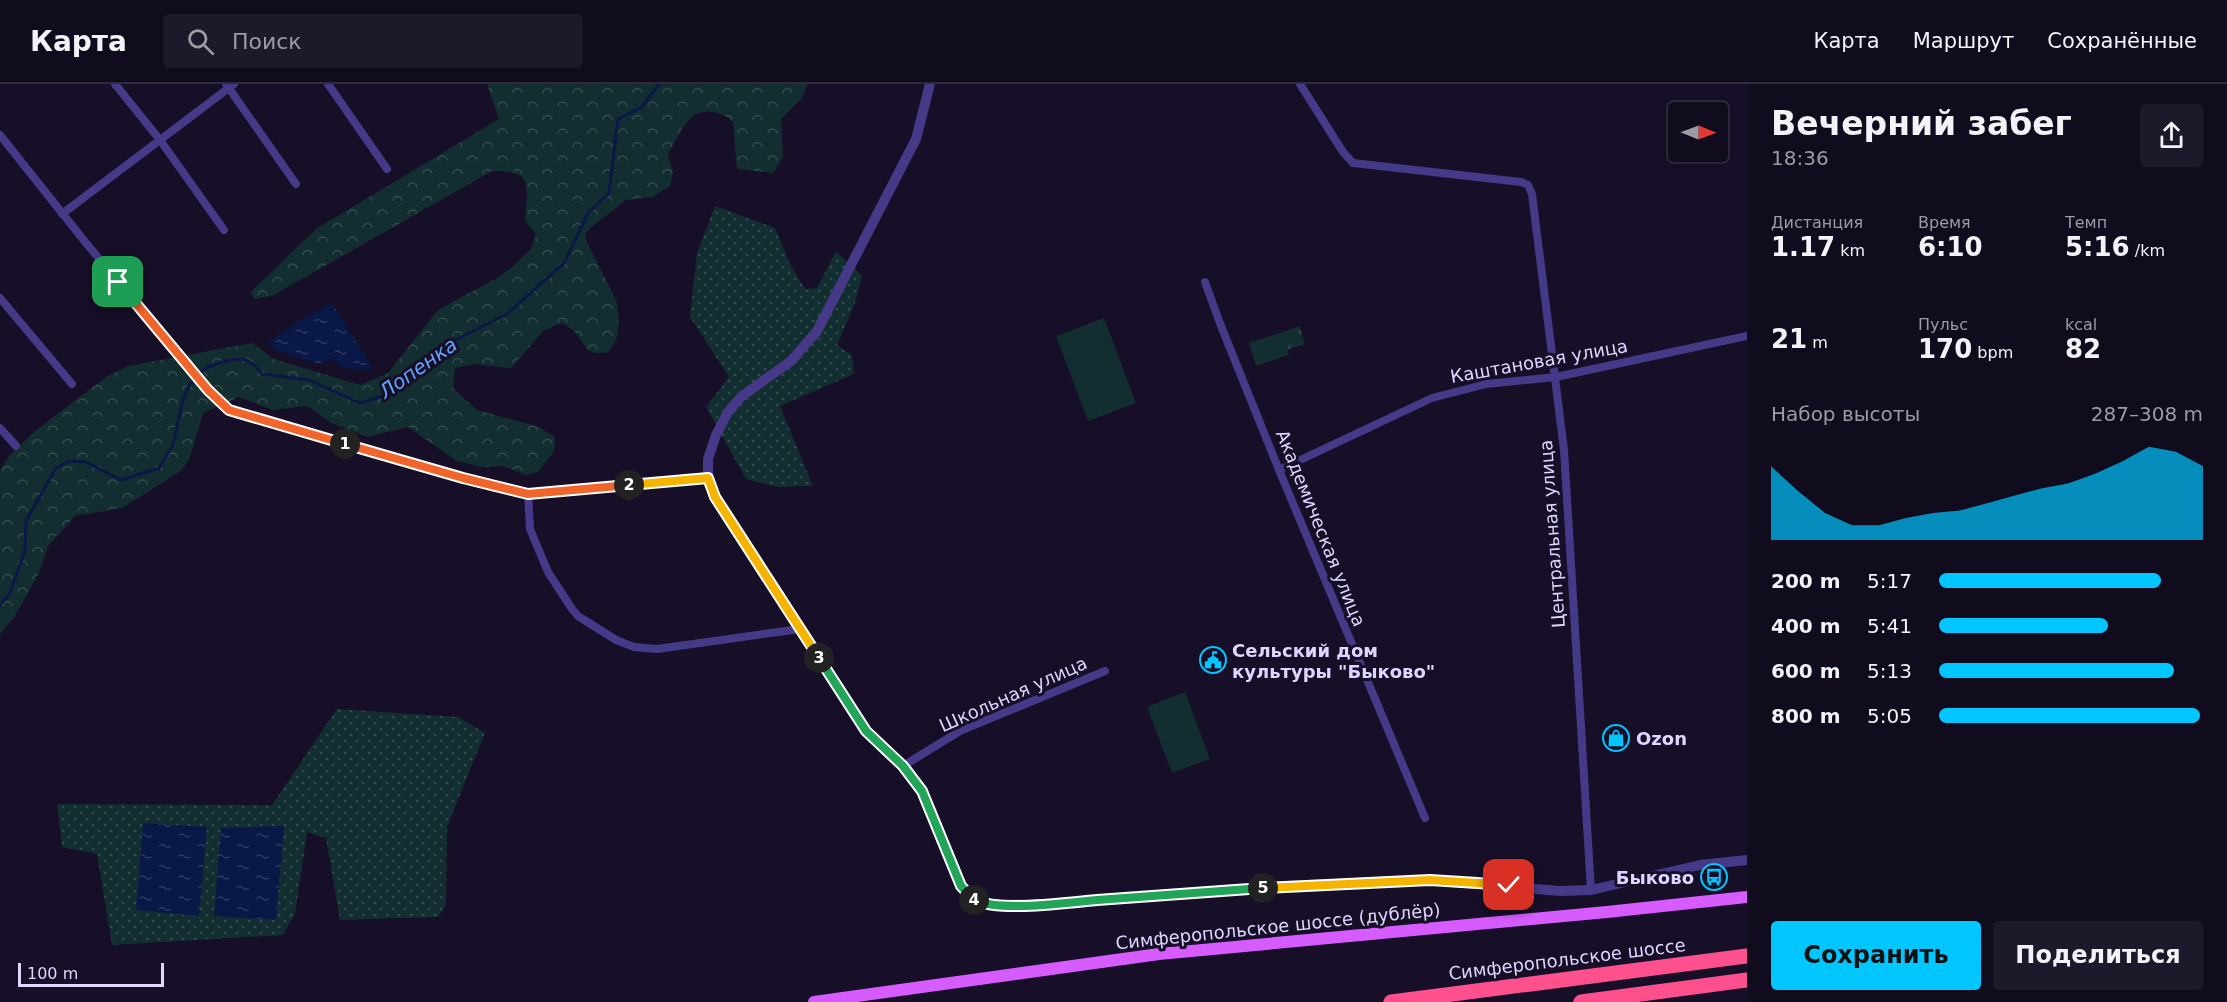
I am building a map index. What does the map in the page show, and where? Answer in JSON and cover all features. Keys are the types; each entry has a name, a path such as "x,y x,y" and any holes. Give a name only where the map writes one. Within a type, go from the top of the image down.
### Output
{"highway":[{"name":"Симферопольское шоссе","path":"1392,1002 1747,956"},
{"path":"1581,1002 1747,980"}],"main road":[{"name":"Симферопольское шоссе (дублёр)","path":"814,1002 1159,954 1747,897"}],"street":[{"path":"115,84 160,140 225,230"},
{"path":"328,84 387,169"},
{"path":"930,84 916,139 817,331 791,361 742,396 728,412 716,435 708,459 708,478 715,497 866,731 903,766 922,791 961,886 971,898 981,903 1044,904 1283,886 1430,880 1560,891 1591,890 1700,865 1747,860"},
{"name":"Центральная улица","path":"1300,84 1343,152 1353,163 1521,182 1528,185 1532,194 1564,450 1591,890"},
{"path":"62,214 230,85 296,184"},
{"path":"0,135 62,214 208,390 229,410 463,478 528,494 708,478"},
{"name":"Академическая улица","path":"1205,282 1279,470 1425,818"},
{"path":"0,298 72,384"},
{"name":"Каштановая улица","path":"1279,470 1432,398 1486,384 1556,377 1747,336"},
{"path":"0,428 16,446"},
{"path":"528,494 530,528 548,572 578,616 616,640 634,647 657,649 800,629"},
{"name":"Школьная улица","path":"903,766 960,731 1105,671"}],"green space":[{"path":"487,84 808,84 802,98 781,119 783,157 773,173 737,169 733,122 717,113 699,113 686,124 668,154 673,173 670,186 653,197 626,200 589,229 585,235 587,242 616,300 619,321 617,335 608,352 592,352 587,349 569,327 561,323 543,331 511,368 474,364 455,368 453,388 477,410 539,427 555,437 554,451 538,472 526,475 503,466 482,467 457,461 408,427 368,437 333,424 307,406 273,410 239,397 203,413 189,460 181,471 122,508 75,516 48,546 39,573 15,616 0,634 0,470 10,455 35,431 106,377 128,366 252,343 274,359 360,385 388,373 438,310 497,278 531,249 536,234 525,221 527,190 525,182 516,173 492,171 272,296 254,299 251,292 316,229 499,119"},
{"path":"715,206 775,228 790,264 805,289 817,288 836,251 862,276 855,303 837,345 852,355 854,374 780,406 813,486 778,487 746,479 706,407 729,377 690,317 697,253"},
{"path":"1104,318 1136,403 1088,421 1056,336"},
{"path":"1300,326 1305,344 1287,350 1282,332"},
{"path":"1282,332 1289,355 1256,366 1249,343"},
{"path":"1185,692 1210,759 1172,773 1147,707"},
{"path":"337,709 458,717 485,733 447,827 446,905 438,917 340,920 326,838 307,832 295,914 283,935 112,945 97,854 62,847 57,804 272,805"}],"water":[{"path":"332,303 374,370 344,368 332,360 317,364 275,350 267,343 297,322"},
{"path":"143,823 207,827 199,916 136,910"},
{"path":"284,826 276,920 214,916 221,828"}],"waterway":[{"name":"Лопенка","path":"0,605 9,595 25,551 26,521 56,468 69,461 86,462 121,480 159,468 173,444 186,392 192,381 212,366 243,359 254,365 262,374 309,380 360,403 387,395 446,345 507,314 564,263 588,213 609,193 618,119 642,107 659,84"}],"place":[{"name":"Сельский дом культуры \"Быково\"","path":"1213,660"},
{"name":"Ozon","path":"1616,738"},
{"name":"Быково","path":"1714,877"}],"route":[{"path":"118,282 208,390 229,410 463,478 528,494 708,478 715,497 866,731 894,756 922,791 961,886 971,898 981,903 1044,904 1283,886 1430,880 1509,885"}]}
